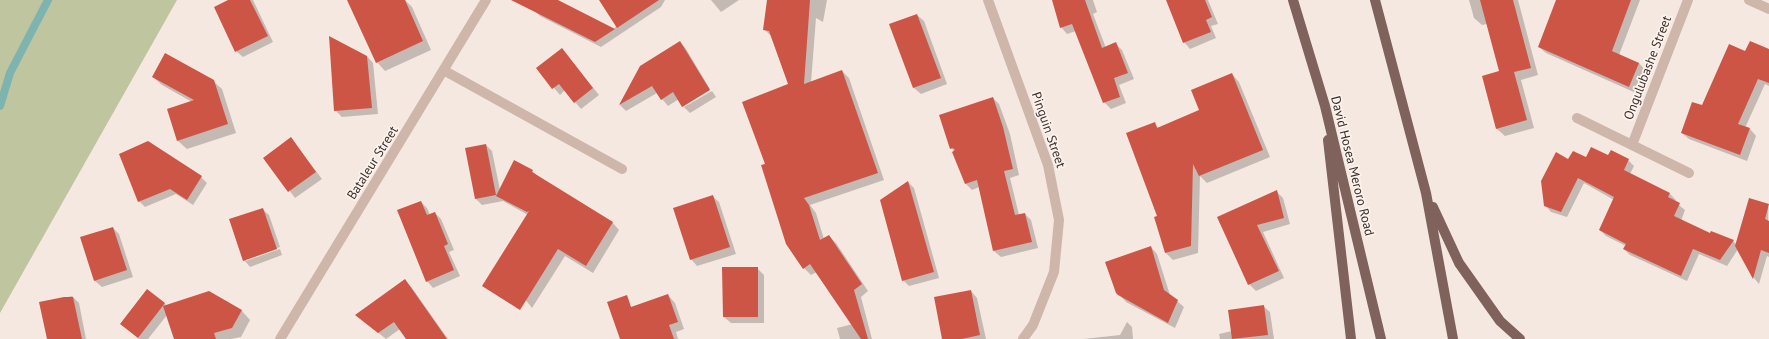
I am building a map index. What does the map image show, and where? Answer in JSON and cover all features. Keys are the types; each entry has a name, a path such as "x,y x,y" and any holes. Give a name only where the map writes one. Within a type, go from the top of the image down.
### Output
{"main road":[{"name":"David Hosea Meroro Road","path":"1293,0 1325,106 1381,339"},
{"path":"1375,0 1426,193 1453,339"},
{"path":"1325,106 1331,176 1350,339"},
{"path":"1426,193 1459,263 1500,321 1520,339"}],"street":[{"name":"Bataleur Street","path":"280,339 445,71 486,0"},
{"name":"Pinguin Street","path":"988,0 1048,165 1059,220 1054,272 1033,325 1023,339"},
{"name":"Ongulubashe Street","path":"1632,145 1688,0"},
{"path":"1749,0 1769,9"},
{"path":"445,71 622,169"},
{"path":"1577,118 1689,173"}],"green space":[{"path":"0,0 177,0 0,313"}],"building":[{"path":"228,0 250,0 268,36 235,52 214,7"},
{"path":"347,0 405,0 423,41 376,63"},
{"path":"511,0 558,0 615,29 595,42"},
{"path":"599,0 659,0 617,28"},
{"path":"767,0 810,0 804,84 842,70 878,173 804,198 809,205 820,240 829,235 862,284 854,290 868,339 861,339 810,264 803,269 786,244 761,165 765,164 742,102 788,84 769,31 763,30"},
{"path":"1052,0 1085,0 1102,48 1116,42 1128,73 1114,78 1120,97 1103,103 1072,24 1060,28"},
{"path":"1166,0 1205,0 1212,17 1206,20 1211,32 1183,43"},
{"path":"1480,0 1513,0 1531,68 1514,72 1527,120 1496,129 1482,76 1499,71"},
{"path":"1556,0 1631,0 1612,51 1639,63 1629,87 1538,47"},
{"path":"917,14 941,78 913,88 889,24"},
{"path":"329,36 367,56 372,108 334,111"},
{"path":"680,41 710,90 682,107 673,92 661,100 652,86 619,105 640,66"},
{"path":"1750,41 1769,49 1769,83 1758,79 1738,124 1750,128 1740,155 1681,133 1692,102 1702,105 1729,44 1745,51"},
{"path":"562,48 593,88 574,103 559,84 552,89 536,68"},
{"path":"165,53 214,80 228,124 177,141 167,109 194,100 152,77"},
{"path":"1232,73 1263,150 1199,176 1193,164 1191,246 1165,253 1154,217 1157,216 1126,133 1155,122 1157,128 1199,110 1191,90"},
{"path":"993,97 1003,127 1013,169 1004,171 1015,215 1025,213 1032,242 993,251 977,180 965,184 952,152 955,150 953,148 950,149 939,115"},
{"path":"291,137 316,172 288,192 263,158"},
{"path":"148,141 202,176 187,200 170,189 138,202 119,154"},
{"path":"486,144 496,195 475,199 465,148"},
{"path":"1591,147 1608,155 1611,150 1629,159 1624,170 1670,193 1668,197 1680,203 1674,216 1710,233 1711,231 1734,240 1720,260 1693,249 1681,276 1623,249 1626,244 1599,230 1614,197 1578,178 1561,212 1544,206 1541,181 1556,152 1568,159 1573,151 1586,157"},
{"path":"514,160 533,170 532,172 613,222 586,266 558,249 520,310 482,286 529,211 527,212 496,196"},
{"path":"908,181 934,272 902,281 880,200"},
{"path":"1277,190 1284,218 1257,225 1279,271 1248,285 1217,217"},
{"path":"713,195 730,247 690,260 673,208"},
{"path":"1749,198 1769,204 1765,219 1769,221 1769,253 1761,250 1753,279 1735,246"},
{"path":"421,201 427,215 435,212 448,244 444,246 454,270 426,282 397,210"},
{"path":"263,208 277,249 243,261 229,219"},
{"path":"113,227 127,270 94,281 80,237"},
{"path":"1151,246 1164,290 1178,300 1168,323 1118,295 1105,262"},
{"path":"722,267 758,267 758,317 723,317"},
{"path":"405,279 447,339 406,339 394,322 378,333 355,315"},
{"path":"147,289 165,303 138,338 120,324"},
{"path":"971,290 980,335 962,339 942,339 934,297"},
{"path":"209,291 242,310 232,328 214,333 216,339 174,339 163,306"},
{"path":"668,294 678,322 669,325 674,339 620,339 607,302 627,295 631,307"},
{"path":"64,297 73,297 82,339 47,339 39,302"},
{"path":"1264,305 1268,335 1232,339 1228,310"}],"waterway":[{"path":"0,106 10,73 48,0"}]}
